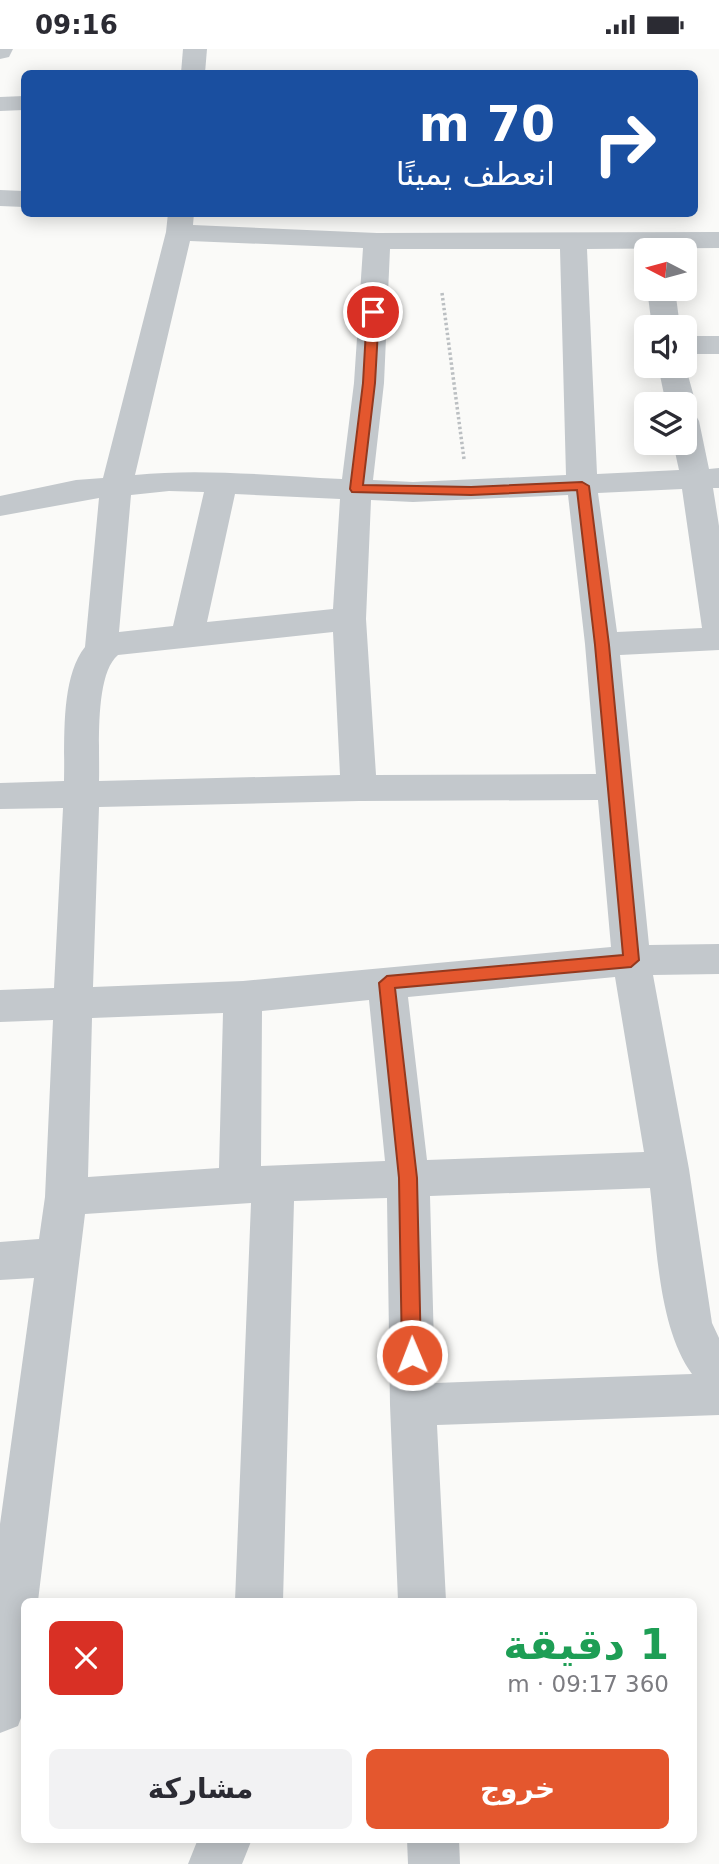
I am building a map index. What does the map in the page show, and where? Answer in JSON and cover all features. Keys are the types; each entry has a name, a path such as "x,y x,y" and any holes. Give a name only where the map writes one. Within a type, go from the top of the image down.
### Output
{"street":[{"path":"193,70 195,49"},
{"path":"0,104 21,103"},
{"path":"0,198 21,199"},
{"path":"650,217 654,238"},
{"path":"0,1708 66,1196 85,690 91,663 101,650 116,487 180,223 297,225 377,241 573,239 634,244"},
{"path":"573,239 582,486 602,645 631,960 668,1169 690,1322 699,1347 719,1374"},
{"path":"697,242 719,240"},
{"path":"359,787 349,619 356,489 369,383 377,241"},
{"path":"697,345 719,345"},
{"path":"697,452 708,479 719,629"},
{"path":"0,506 76,490 169,481 471,491 708,479"},
{"path":"187,637 222,482"},
{"path":"101,650 125,642 349,619"},
{"path":"602,645 719,639"},
{"path":"0,796 359,787 614,787"},
{"path":"0,1006 243,997 631,960 719,959"},
{"path":"387,983 408,1178 413,1405 422,1598"},
{"path":"243,997 256,1185 259,1598"},
{"path":"66,1196 408,1178 668,1169"},
{"path":"0,1261 59,1257"},
{"path":"413,1405 719,1394"},
{"path":"214,1864 224,1843"},
{"path":"433,1843 434,1864"}],"path":[{"path":"442,293 471,491"}],"route":[{"path":"373,312 369,383 356,489 413,492 582,486 602,645 631,960 387,983 408,1178 412,1355"}]}
